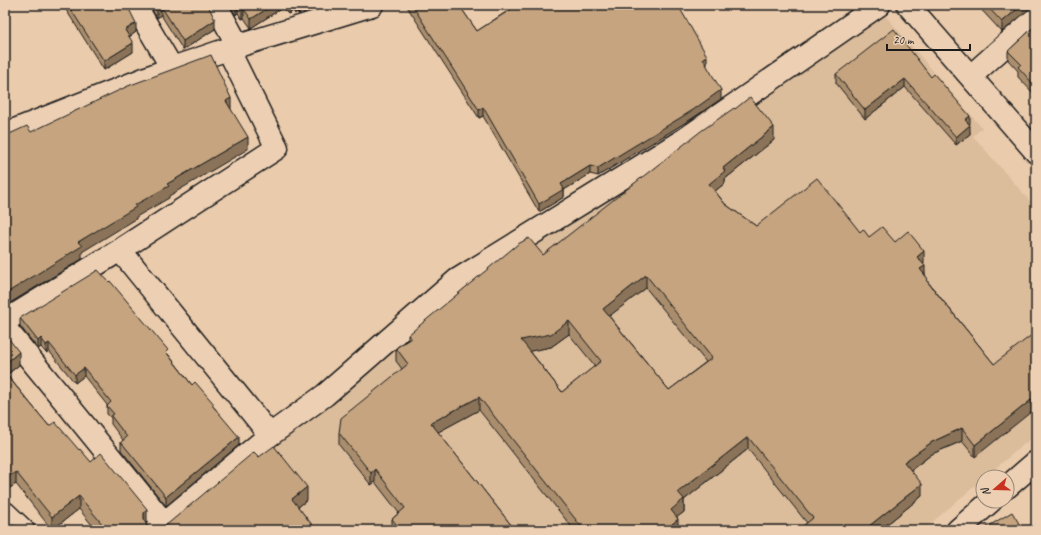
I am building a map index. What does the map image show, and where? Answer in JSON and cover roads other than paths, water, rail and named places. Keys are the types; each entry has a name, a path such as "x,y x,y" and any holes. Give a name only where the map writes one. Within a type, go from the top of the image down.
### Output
{"street":[{"path":"135,5 172,68"},
{"path":"5,321 120,250 277,148 216,5"},
{"path":"5,134 172,68 336,10 372,5"},
{"path":"5,328 160,527 270,435 325,395 457,280 685,139 879,5"},
{"path":"908,5 1036,152"},
{"path":"971,76 1036,18"},
{"path":"120,250 270,435"},
{"path":"1015,480 1036,462"},
{"path":"958,530 982,509"},
{"path":"5,513 23,530"}]}
